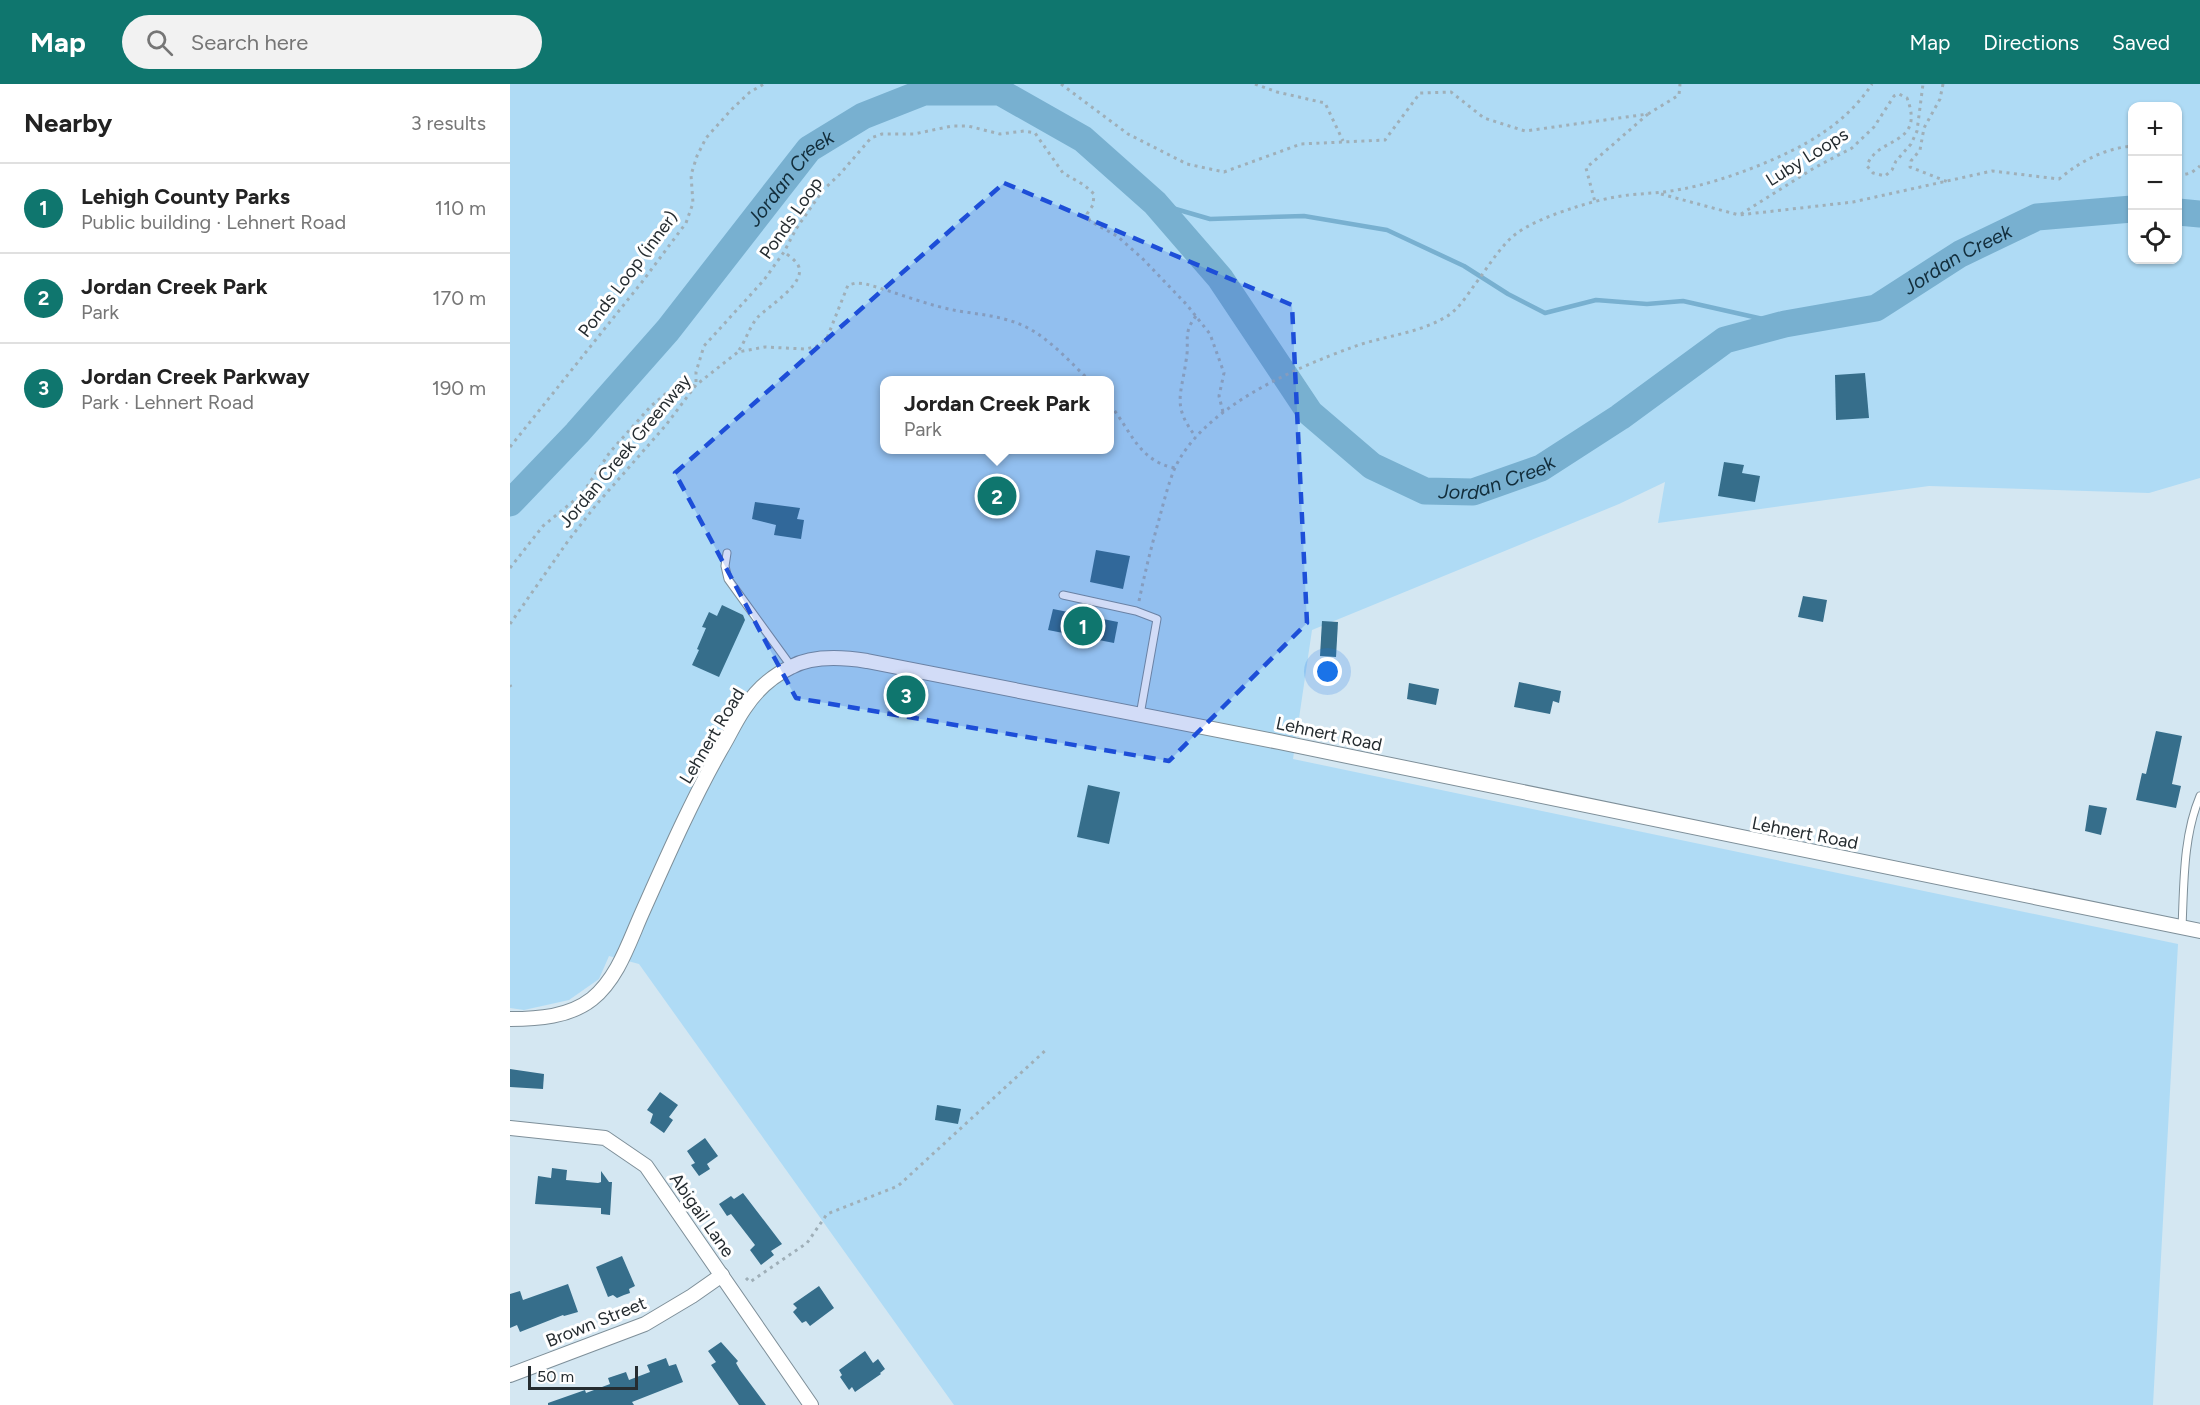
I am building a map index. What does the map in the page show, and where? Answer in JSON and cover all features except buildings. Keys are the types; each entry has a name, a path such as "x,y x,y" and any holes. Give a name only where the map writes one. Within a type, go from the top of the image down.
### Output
{"street":[{"name":"Lehnert Road","path":"510,1019 548,1017 578,1008 603,988 619,964 677,833 709,770 744,710 770,681 791,666 820,658 867,661 1140,715 2200,931"},
{"name":"Abigail Lane","path":"510,1128 605,1138 646,1166 812,1405"},
{"name":"Brown Street","path":"510,1375 645,1324 722,1275"}],"lane":[{"path":"727,553 725,566 728,579 791,666"},
{"path":"1063,595 1136,611 1157,619 1140,715"},
{"path":"2182,927 2185,865 2200,796"}],"path":[{"name":"Ponds Loop (inner)","path":"510,447 642,282 686,223 693,203 691,175 706,138 750,92 764,84"},
{"path":"1061,84 1128,134 1187,164 1224,172 1301,144 1384,140 1420,93 1451,92 1484,118 1525,131 1648,114"},
{"path":"1255,84 1277,92 1325,103 1343,142"},
{"path":"1595,202 1586,168 1648,114 1679,95 1680,84"},
{"path":"1136,611 1175,468 1196,437 1223,412 1245,397 1320,359 1364,343 1423,329 1447,317 1457,308 1504,246 1515,235 1534,225 1570,209 1595,202 1629,195 1685,189 1732,175 1821,134 1859,103 1872,84"},
{"name":"Luby Loops","path":"1739,215 1852,147 1871,131 1894,96 1899,94 1907,98 1911,109 1908,129 1897,140 1876,154 1867,166 1873,173 1885,176 1911,144 1917,131 1923,84"},
{"path":"1943,84 1940,99 1924,128 1920,150 1911,161 1910,167 1948,182"},
{"name":"Ponds Loop","path":"696,385 696,372 704,346 764,280 823,190 871,138 882,134 914,134 952,126 968,126 1000,134 1035,133 1063,173 1084,185 1094,194 1093,205 1088,214 1090,221 1117,236 1142,258 1210,334 1222,364 1223,383 1219,396 1223,412"},
{"name":"Luby Loops","path":"1659,193 1739,215 1853,202 1992,171 2059,179 2089,158 2114,148 2128,147"},
{"path":"2182,175 2191,173 2200,166"},
{"path":"738,352 757,318 780,299 799,272 798,265 784,252"},
{"name":"Jordan Creek Greenway","path":"510,624 589,514 666,425 696,385 738,352 765,347 806,349 817,346 827,338 848,285 856,283 958,311 993,315 1027,328 1062,355 1084,376"},
{"path":"1196,316 1188,327 1187,359 1179,397 1185,423 1196,437"},
{"path":"510,568 543,526 582,494 610,452 651,406 669,391 696,385"},
{"path":"1114,411 1139,447 1162,466 1175,468"},
{"path":"746,1278 750,1282 807,1243 827,1214 898,1186 1047,1048"}],"highlighted area":[{"path":"1004,183 1292,305 1307,623 1169,761 796,698 675,473"}],"shaded area":[{"path":"510,84 2200,84 2200,478 2149,493 1929,486 1658,523 1665,482 1619,504 1312,630 1293,759 2178,944 2153,1405 954,1405 639,964 609,956 599,979 569,1000 524,1010 510,1008"}],"waterway":[{"name":"Jordan Creek","path":"510,503 577,433 668,330 809,149 863,116 924,92 1000,92 1083,139 1155,203 1220,278 1310,413 1372,466 1425,491 1473,492 1541,468 1620,417 1725,340 1785,324 1876,308 1960,254 2037,217 2128,209"},
{"name":"Jordan Creek","path":"1155,203 1210,219 1304,216 1387,230 1464,266 1508,294 1545,313 1596,300 1647,304 1683,301 1785,324"},
{"name":"Jordan Creek","path":"2182,212 2200,214"}],"place":[{"name":"Jordan Creek Park","path":"997,496"},
{"name":"Lehigh County Parks","path":"1083,626"},
{"name":"Jordan Creek Parkway","path":"906,695"}]}
